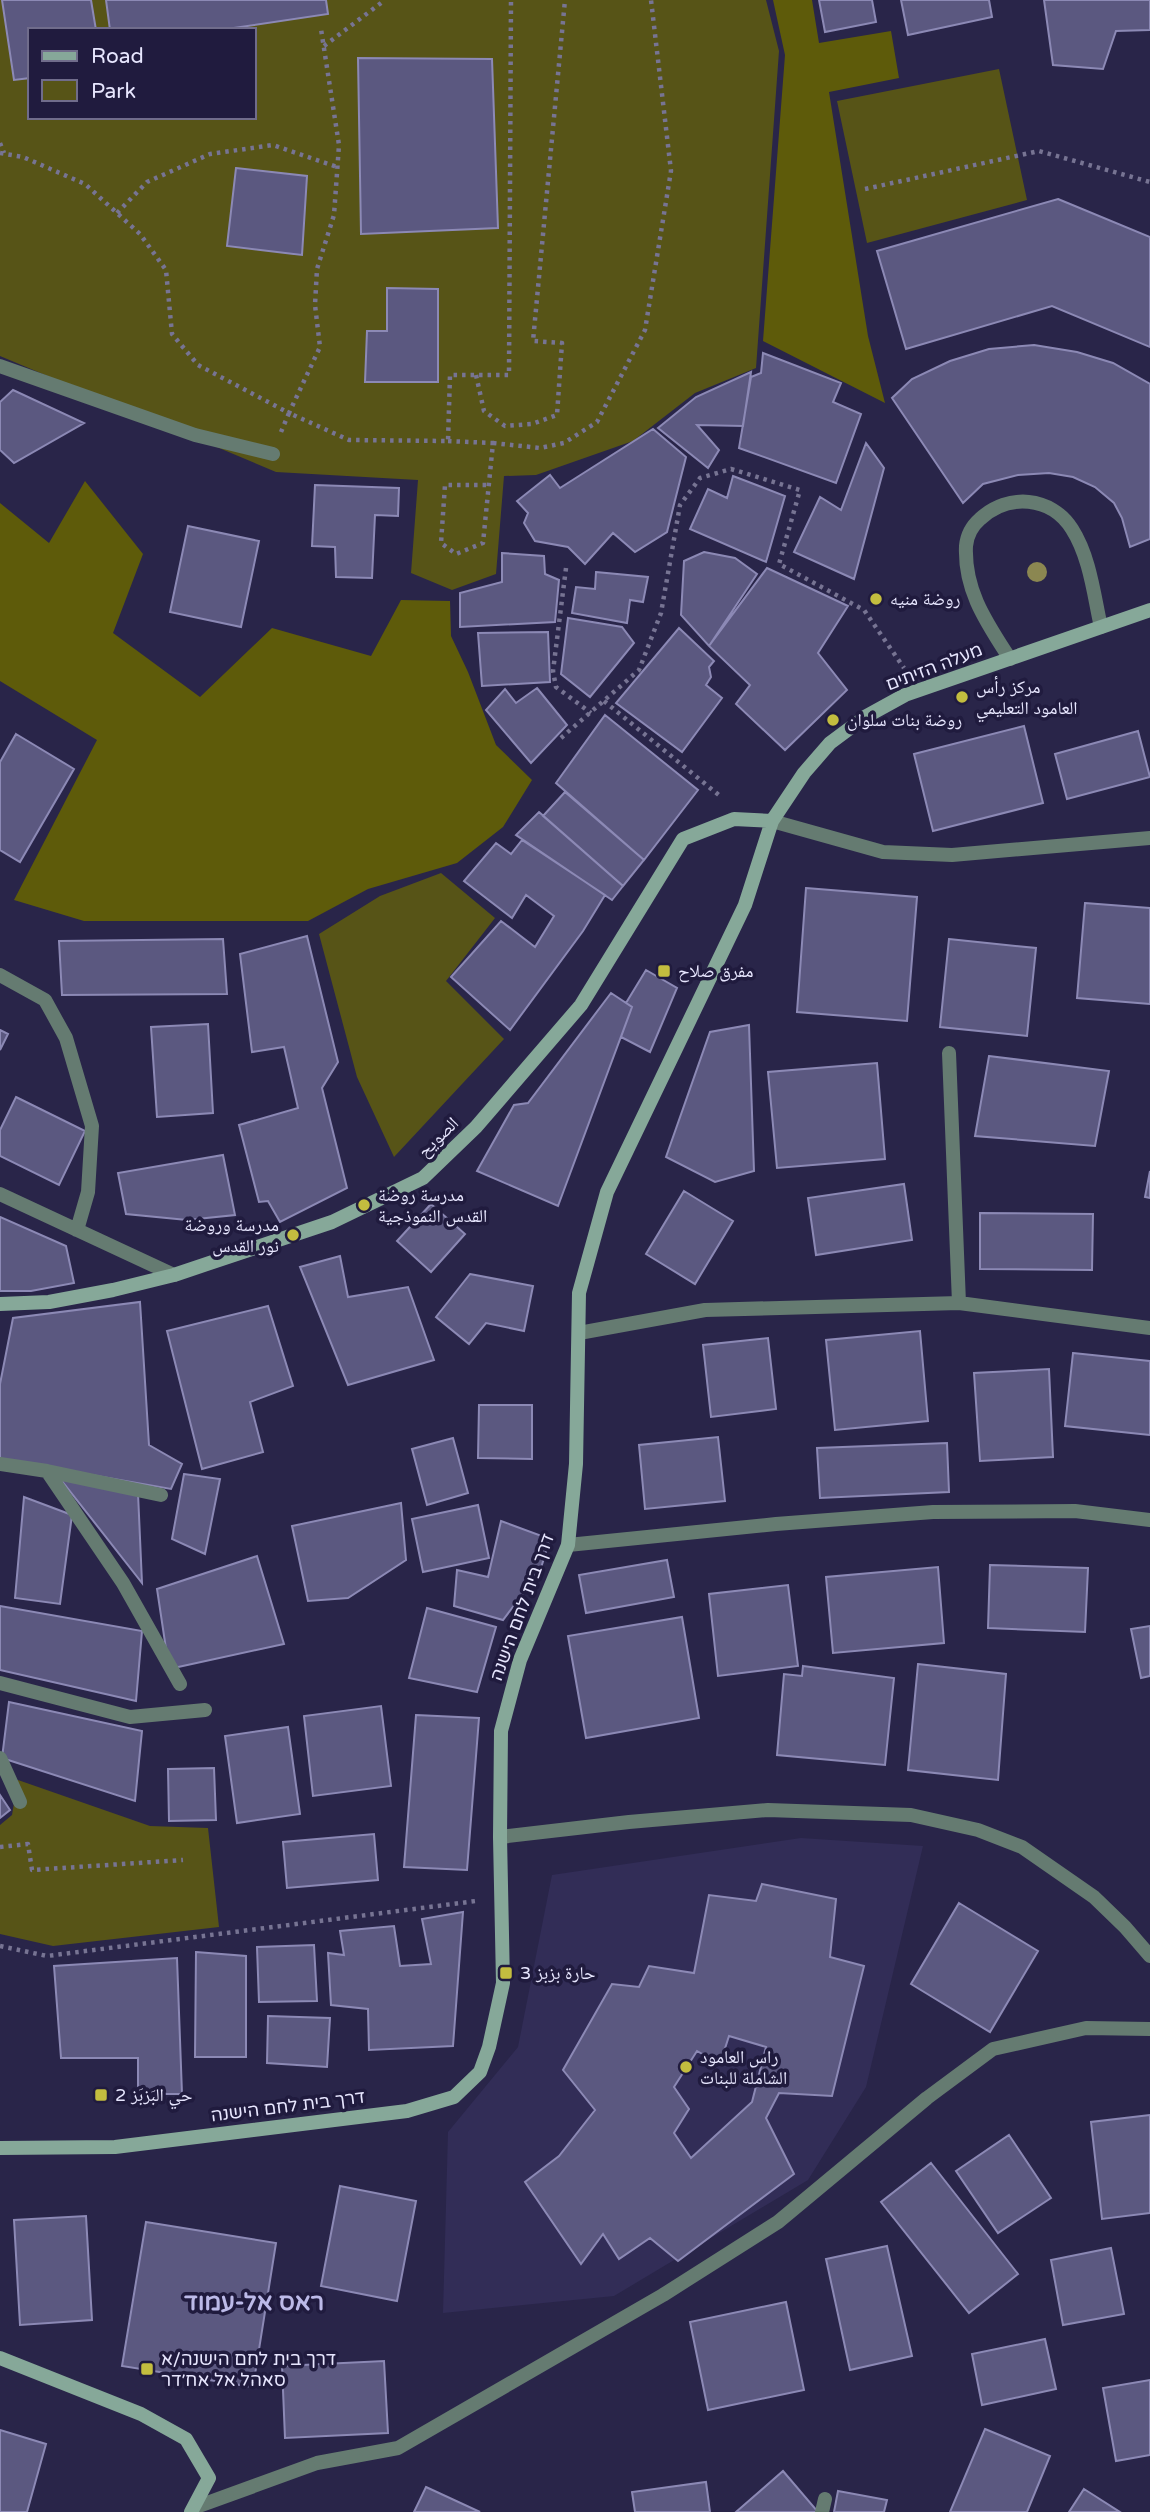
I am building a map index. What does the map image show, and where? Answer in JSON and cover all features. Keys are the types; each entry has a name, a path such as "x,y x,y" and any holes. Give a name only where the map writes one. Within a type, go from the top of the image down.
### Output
{"street":[{"path":"0,366 195,435 273,454"},
{"path":"1010,659 982,616 972,593 967,569 966,543 972,526 990,509 1012,501 1035,502 1055,511 1072,529 1083,553 1101,627"},
{"name":"מעלה הזיתים","path":"772,821 804,773 830,743 865,718 905,695 1150,610"},
{"name":"الصويح","path":"0,1304 49,1301 113,1290 174,1275 332,1222 423,1178 476,1126 581,1004 683,839 734,819 772,821"},
{"path":"772,821 883,852 952,855 1150,838"},
{"name":"דרך בית לחם הישנה","path":"0,2148 115,2147 407,2111 454,2097 480,2072 489,2047 503,1983 501,1731 520,1660 568,1545 576,1464 579,1293 607,1192 745,905 772,821"},
{"path":"0,975 45,1000 65,1038 92,1126 88,1192 77,1230"},
{"path":"949,1053 959,1303"},
{"path":"0,1194 174,1275"},
{"path":"579,1334 705,1310 959,1303 1150,1328"},
{"path":"0,1464 161,1495"},
{"path":"47,1471 123,1583 180,1684"},
{"path":"568,1545 776,1524 933,1512 1075,1511 1150,1520"},
{"path":"0,1683 130,1717 205,1710"},
{"path":"0,1758 20,1802"},
{"path":"500,1837 768,1810 911,1815 978,1830 1022,1847 1094,1897 1150,1956"},
{"path":"193,2510 317,2463 398,2448 640,2308 778,2222 927,2098 993,2049 1086,2028 1150,2029"},
{"path":"0,2358 141,2414 186,2439 209,2478 193,2510"}],"path":[{"path":"324,46 385,0"},
{"path":"447,441 450,375 509,375 511,0"},
{"path":"476,375 484,411 505,426 532,424 557,415 562,343 533,341 565,0"},
{"path":"0,143 2,154 23,157 85,184 140,234 166,270 173,334 198,365 289,413 349,440 447,441 540,448 564,443 597,422 645,330 671,171 651,0"},
{"path":"273,454 320,347 315,305 317,269 334,215 339,145 321,29"},
{"path":"117,213 147,182 210,154 273,145 337,167"},
{"path":"865,189 1039,151 1150,182"},
{"path":"489,485 444,485 441,542 456,554 483,542 489,485 493,443"},
{"path":"561,738 639,670 661,613 680,505 700,478 731,469 800,490 779,564 864,610 919,691"},
{"path":"566,568 553,671 556,687 591,713"},
{"path":"604,701 720,796 734,819"},
{"path":"0,1847 29,1844 32,1870 183,1860"},
{"path":"0,1946 47,1956 501,1898"}],"shaded area":[{"path":"773,0 812,0 819,43 891,31 899,78 829,92 868,336 885,403 763,341 785,55"},
{"path":"85,481 143,554 113,633 200,697 272,628 371,656 401,600 450,601 451,636 496,745 532,780 503,827 457,863 368,889 308,921 84,921 14,900 97,740 0,681 0,503 49,543"},
{"name":"راس العامود الشاملة للبنات","path":"801,1838 923,1846 866,2087 808,2180 614,2296 443,2313 448,2132 518,2047 552,1875"}],"green space":[{"path":"0,0 766,0 779,51 756,368 695,393 633,441 536,475 504,476 496,574 452,590 411,573 418,480 276,472 0,356"},
{"path":"999,69 1027,200 867,243 837,101"},
{"path":"441,873 495,918 446,981 504,1039 394,1157 357,1077 319,934 380,896"},
{"path":"18,1780 150,1826 208,1828 219,1927 53,1946 0,1934 0,1825 12,1815"}],"building":[{"path":"2,0 91,0 96,28 28,28 28,78 14,80"},
{"path":"106,0 326,0 328,14 234,28 110,28"},
{"path":"819,0 872,0 876,22 825,32"},
{"path":"901,0 989,0 992,17 908,35"},
{"path":"1044,0 1150,0 1150,30 1116,31 1103,69 1053,65"},
{"path":"358,58 492,59 498,228 361,234"},
{"path":"236,168 307,176 302,255 227,246"},
{"path":"1058,199 1150,237 1150,347 1052,306 906,349 877,251"},
{"path":"387,288 438,289 438,382 365,382 367,331 387,331"},
{"path":"1034,345 1077,352 1113,363 1150,384 1150,539 1130,547 1122,518 1114,503 1095,487 1073,477 1049,473 1018,475 983,484 963,503 892,398 912,379 950,361 989,349"},
{"path":"763,353 841,383 833,402 861,414 836,483 739,448 751,377 761,373"},
{"path":"751,372 743,426 697,425 719,450 708,468 658,428 696,397"},
{"path":"13,390 84,423 14,463 0,450 0,402"},
{"path":"653,429 686,457 667,532 635,552 613,533 585,564 568,547 535,541 524,523 528,513 517,501 550,475 560,488"},
{"path":"866,443 884,468 854,579 794,552 820,497 841,510"},
{"path":"733,476 785,496 766,562 690,529 708,489 727,498"},
{"path":"315,485 399,488 398,516 375,515 372,578 336,577 335,547 312,546"},
{"path":"188,526 259,541 241,627 170,612"},
{"path":"704,552 735,558 757,574 709,646 681,615 684,561"},
{"path":"502,553 544,556 545,574 559,580 555,622 460,627 460,593 502,582"},
{"path":"767,568 848,606 818,653 847,690 785,750 736,704 750,685 709,646"},
{"path":"596,572 648,577 643,602 630,600 627,623 572,613 576,587 595,589"},
{"path":"568,618 622,627 634,643 590,697 561,674"},
{"path":"679,628 714,661 709,667 711,677 706,685 722,698 682,752 616,703"},
{"path":"548,632 550,682 482,686 478,633"},
{"path":"537,688 567,725 531,763 486,710 505,689 516,703"},
{"path":"605,715 698,790 644,860 556,783"},
{"path":"1024,726 1043,803 933,831 914,754"},
{"path":"1138,731 1150,777 1067,799 1055,754"},
{"path":"16,734 74,769 20,862 0,850 0,762"},
{"path":"565,792 644,860 623,886 543,816"},
{"path":"539,812 623,886 612,900 516,835"},
{"path":"522,840 605,895 583,931 510,1030 451,977 501,921 535,947 554,916 526,895 512,918 464,881 496,843 511,854"},
{"path":"806,888 917,897 907,1021 797,1012"},
{"path":"1085,903 1150,908 1150,1004 1077,998"},
{"path":"307,936 338,1062 322,1088 347,1188 280,1222 268,1201 259,1202 239,1125 298,1108 284,1047 252,1052 240,954"},
{"path":"223,939 227,994 62,995 59,941"},
{"path":"949,939 1036,948 1027,1036 940,1027"},
{"path":"646,970 677,988 650,1052 621,1037 632,1007 626,1003"},
{"path":"611,993 632,1007 558,1206 477,1171 514,1105 528,1103"},
{"path":"208,1024 213,1113 157,1117 151,1027"},
{"path":"749,1025 754,1171 715,1182 666,1157 710,1032"},
{"path":"0,1030 8,1034 0,1050"},
{"path":"989,1056 1109,1071 1095,1146 975,1136"},
{"path":"877,1063 885,1159 777,1168 768,1072"},
{"path":"16,1097 85,1131 59,1185 0,1156 0,1130"},
{"path":"223,1155 235,1215 187,1220 126,1214 118,1173"},
{"path":"1150,1171 1150,1198 1145,1197"},
{"path":"904,1184 912,1240 816,1255 808,1198"},
{"path":"684,1191 733,1221 695,1284 646,1254"},
{"path":"431,1204 465,1234 431,1272 397,1241"},
{"path":"980,1213 1093,1214 1092,1270 980,1269"},
{"path":"0,1217 66,1246 74,1283 31,1291 0,1291"},
{"path":"340,1256 348,1297 408,1287 434,1360 348,1385 300,1267"},
{"path":"470,1274 533,1286 524,1331 486,1323 469,1344 436,1317"},
{"path":"140,1302 149,1445 182,1464 171,1489 0,1459 0,1384 13,1318"},
{"path":"268,1306 293,1386 250,1402 263,1452 202,1469 167,1331"},
{"path":"920,1331 928,1421 835,1430 826,1340"},
{"path":"768,1338 776,1409 711,1417 703,1345"},
{"path":"1073,1353 1150,1361 1150,1435 1065,1426"},
{"path":"1049,1369 1053,1457 980,1461 974,1373"},
{"path":"479,1405 532,1405 532,1459 478,1458"},
{"path":"718,1437 725,1501 645,1509 639,1445"},
{"path":"453,1438 468,1493 427,1505 412,1449"},
{"path":"947,1443 949,1492 820,1498 817,1448"},
{"path":"184,1474 220,1479 205,1554 172,1539"},
{"path":"58,1476 138,1493 142,1583"},
{"path":"24,1497 72,1515 60,1604 15,1598"},
{"path":"401,1503 406,1560 348,1598 308,1601 292,1526"},
{"path":"478,1505 489,1558 423,1572 412,1519"},
{"path":"501,1521 550,1539 540,1571 503,1620 454,1606 457,1570 488,1577"},
{"path":"257,1556 284,1644 169,1669 157,1589"},
{"path":"667,1560 674,1597 586,1613 579,1575"},
{"path":"990,1565 1088,1568 1085,1632 988,1628"},
{"path":"938,1567 944,1643 833,1653 826,1577"},
{"path":"788,1585 798,1666 718,1676 709,1594"},
{"path":"0,1606 142,1631 136,1701 0,1670"},
{"path":"427,1608 496,1627 477,1692 409,1678"},
{"path":"682,1617 699,1718 586,1738 568,1636"},
{"path":"1150,1626 1150,1676 1141,1678 1131,1629"},
{"path":"918,1664 1006,1674 998,1780 908,1770"},
{"path":"803,1666 894,1678 885,1765 777,1755 784,1674 802,1676"},
{"path":"9,1702 142,1731 135,1801 2,1758"},
{"path":"381,1706 391,1786 313,1796 304,1716"},
{"path":"416,1715 479,1718 467,1870 404,1867"},
{"path":"288,1727 300,1814 237,1823 225,1736"},
{"path":"214,1768 216,1820 169,1821 168,1769"},
{"path":"0,1795 10,1810 0,1818"},
{"path":"374,1834 378,1880 287,1888 283,1842"},
{"path":"762,1884 836,1899 830,1957 864,1966 832,2096 779,2093 766,2118 794,2174 678,2261 650,2238 619,2259 603,2234 581,2264 525,2182 559,2156 595,2110 563,2070 612,1984 639,1987 649,1966 694,1973 709,1895 756,1901","holes":["729,2036 766,2047 752,2102 691,2158 674,2133 689,2109 674,2087 697,2051 720,2064"]},
{"path":"959,1903 1038,1951 990,2032 911,1984"},
{"path":"463,1912 453,2046 369,2050 368,2009 331,2005 328,1953 344,1955 340,1931 394,1926 400,1966 431,1964 422,1919"},
{"path":"314,1945 317,2001 259,2002 257,1947"},
{"path":"196,1952 246,1956 246,2057 195,2057"},
{"path":"177,1958 182,2094 138,2094 138,2058 61,2058 54,1966"},
{"path":"268,2016 330,2018 327,2067 267,2063"},
{"path":"1150,2115 1150,2213 1102,2219 1091,2122"},
{"path":"1009,2135 1051,2198 998,2233 956,2171"},
{"path":"931,2163 1018,2274 969,2313 881,2202"},
{"path":"340,2186 416,2201 397,2301 321,2286"},
{"path":"86,2216 92,2320 20,2325 14,2220"},
{"path":"146,2222 276,2243 253,2387 122,2366"},
{"path":"887,2246 912,2356 850,2370 826,2259"},
{"path":"1111,2248 1124,2314 1063,2325 1051,2260"},
{"path":"786,2302 804,2390 708,2410 690,2322"},
{"path":"1045,2339 1056,2389 982,2405 972,2354"},
{"path":"384,2361 388,2433 285,2438 282,2366"},
{"path":"1150,2380 1150,2455 1116,2461 1103,2388"},
{"path":"985,2429 1050,2456 1027,2512 950,2512"},
{"path":"0,2430 46,2444 27,2512 0,2512"},
{"path":"783,2471 818,2512 736,2512"},
{"path":"706,2482 710,2512 635,2512 632,2492"},
{"path":"426,2487 480,2512 414,2512"},
{"path":"1084,2489 1120,2512 1069,2512"},
{"path":"838,2491 887,2500 884,2512 834,2512"}],"place":[{"name":"روضة منيه","path":"876,599"},
{"name":"مركز رأس العامود التعليمي","path":"962,697"},
{"name":"روضة بنات سلوان","path":"833,720"},
{"name":"مفرق صلاح","path":"664,971"},
{"name":"مدرسة روضة القدس النموذجية","path":"364,1205"},
{"name":"مدرسة وروضة نور القدس","path":"293,1235"},
{"name":"حارة بزبز 3","path":"506,1973"},
{"name":"راس العامود الشاملة للبنات","path":"686,2067"},
{"name":"حي البَزبَز 2","path":"101,2095"},
{"name":"דרך בית לחם הישנה/א סאהל אל אח׳דר","path":"147,2369"}],"district":[{"name":"ראס אל-עמוד","path":"254,2302"}]}
